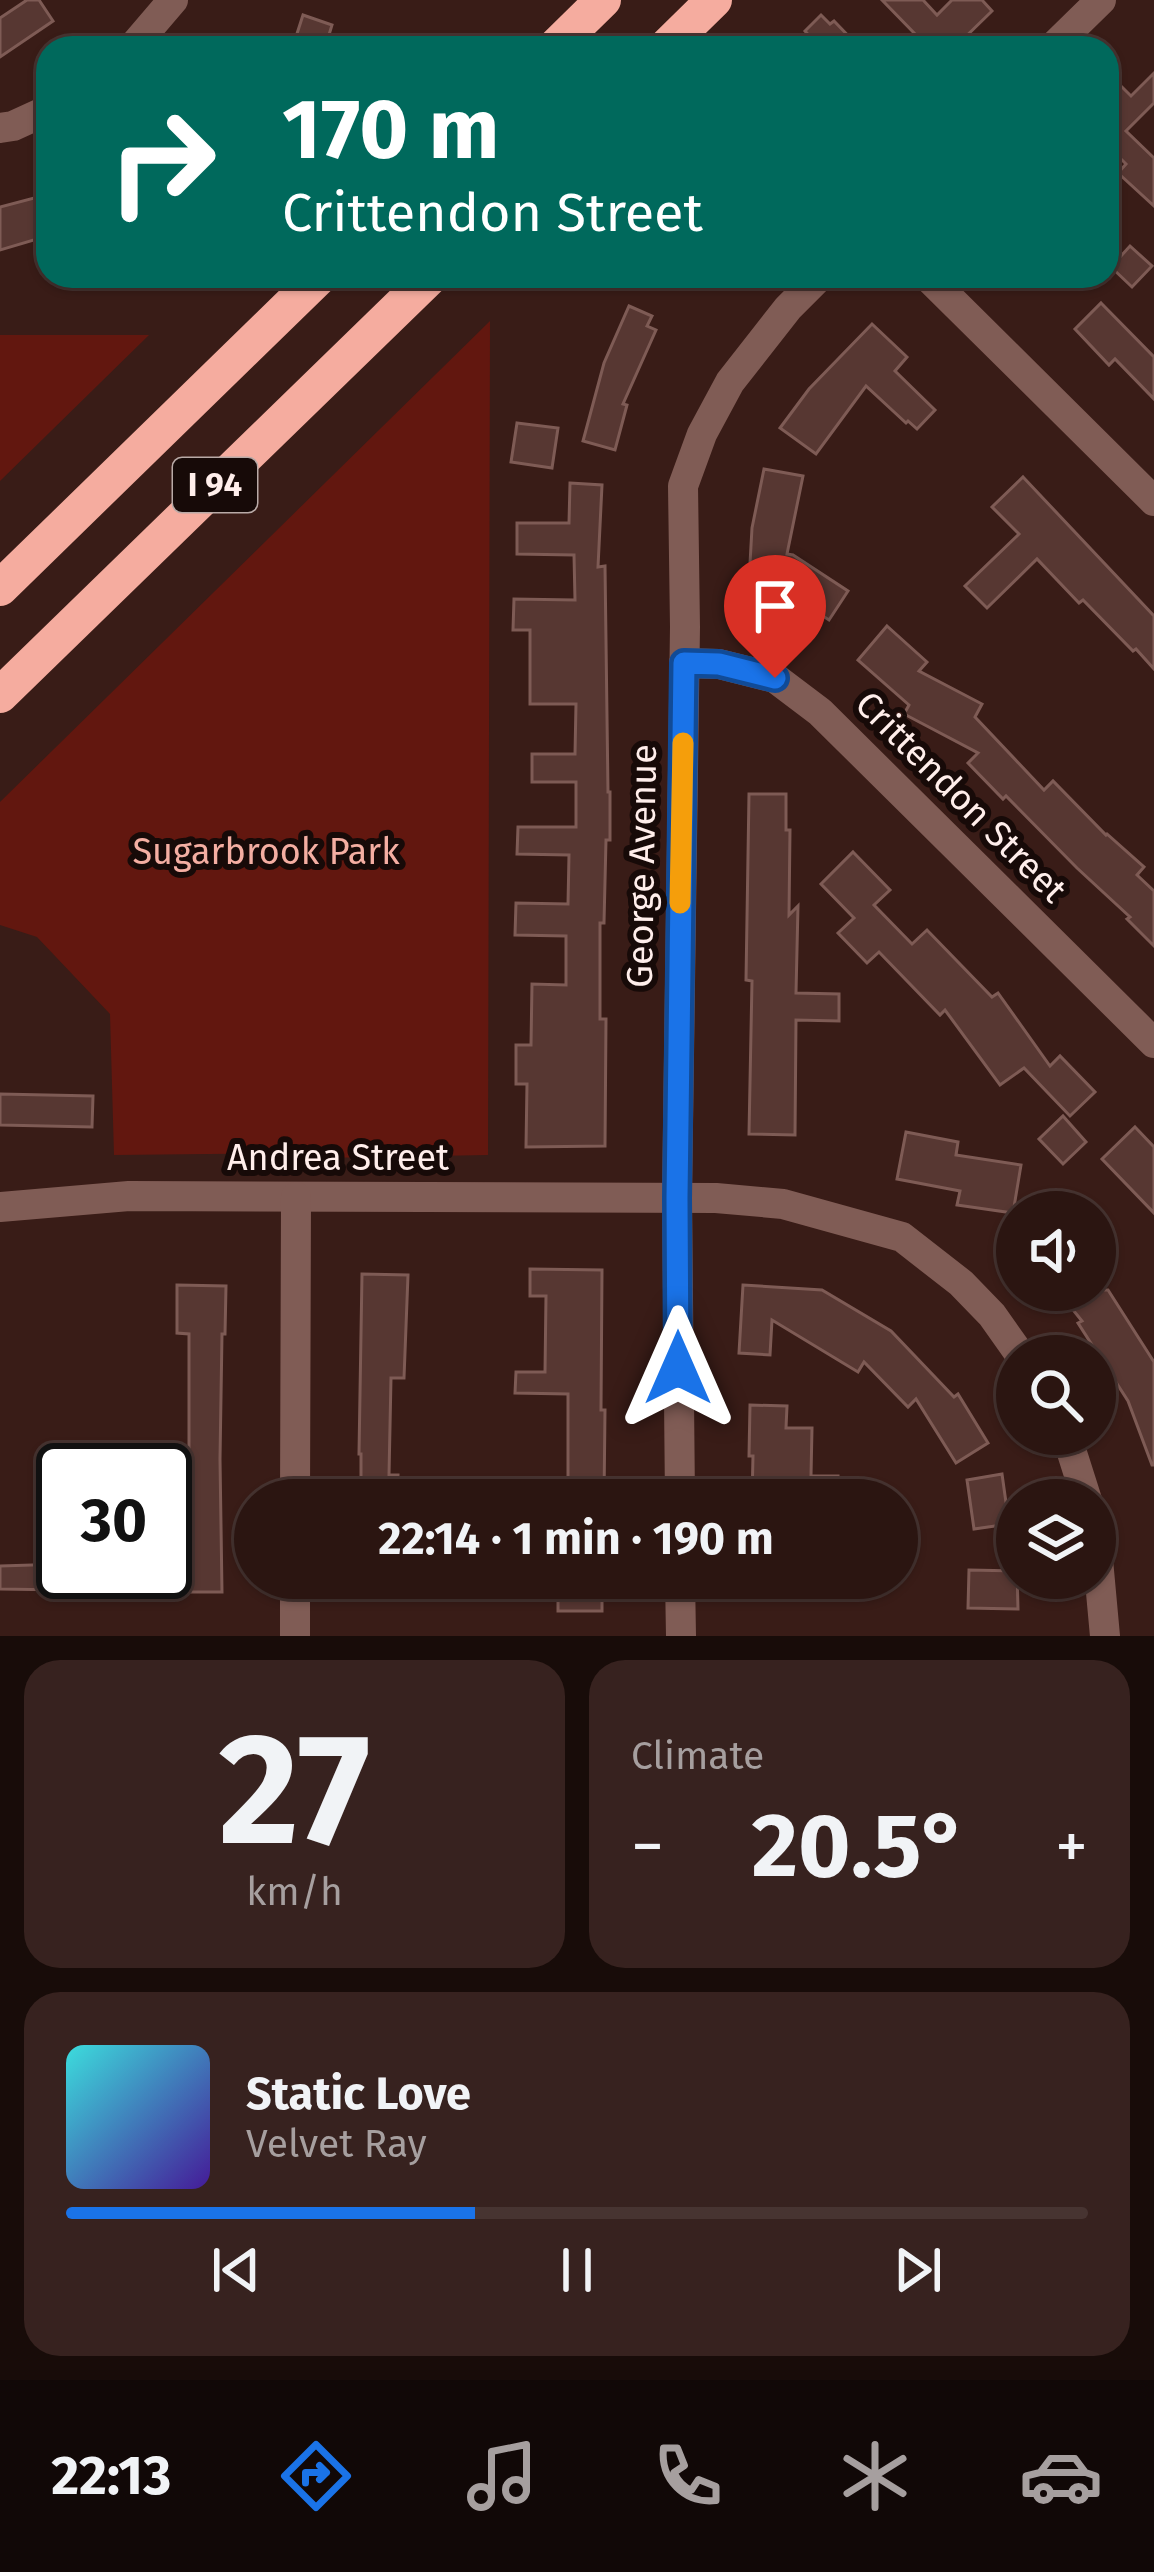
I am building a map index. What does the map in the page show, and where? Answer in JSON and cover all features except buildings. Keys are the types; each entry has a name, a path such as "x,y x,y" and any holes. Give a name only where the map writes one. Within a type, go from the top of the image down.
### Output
{"highway":[{"path":"566,36 603,0"},
{"path":"677,36 714,0"},
{"name":"I 94","path":"0,588 308,288"},
{"name":"I 94","path":"0,695 419,288"}],"street":[{"path":"142,36 173,0"},
{"path":"1064,36 1101,0"},
{"path":"0,128 36,115"},
{"name":"George Avenue","path":"680,1479 677,1198 683,486 702,434 730,382 808,288"},
{"path":"939,288 1154,501"},
{"name":"Crittendon Street","path":"684,663 719,664 775,678 820,712 1154,1043"},
{"name":"Andrea Street","path":"0,1207 129,1196 677,1198 783,1204 902,1237 961,1283 1006,1335"},
{"path":"295,1479 296,1196"},
{"path":"295,1599 295,1636"},
{"path":"680,1599 681,1636"},
{"path":"1102,1599 1106,1636"}],"green space":[{"name":"Sugarbrook Park","path":"490,321 488,1155 114,1155 110,1014 37,937 0,925 0,802"},
{"path":"0,335 149,335 0,481"}],"slow traffic":[{"path":"680,903 683,743"}],"route":[{"path":"678,1368 684,663 719,664 775,678"}]}
